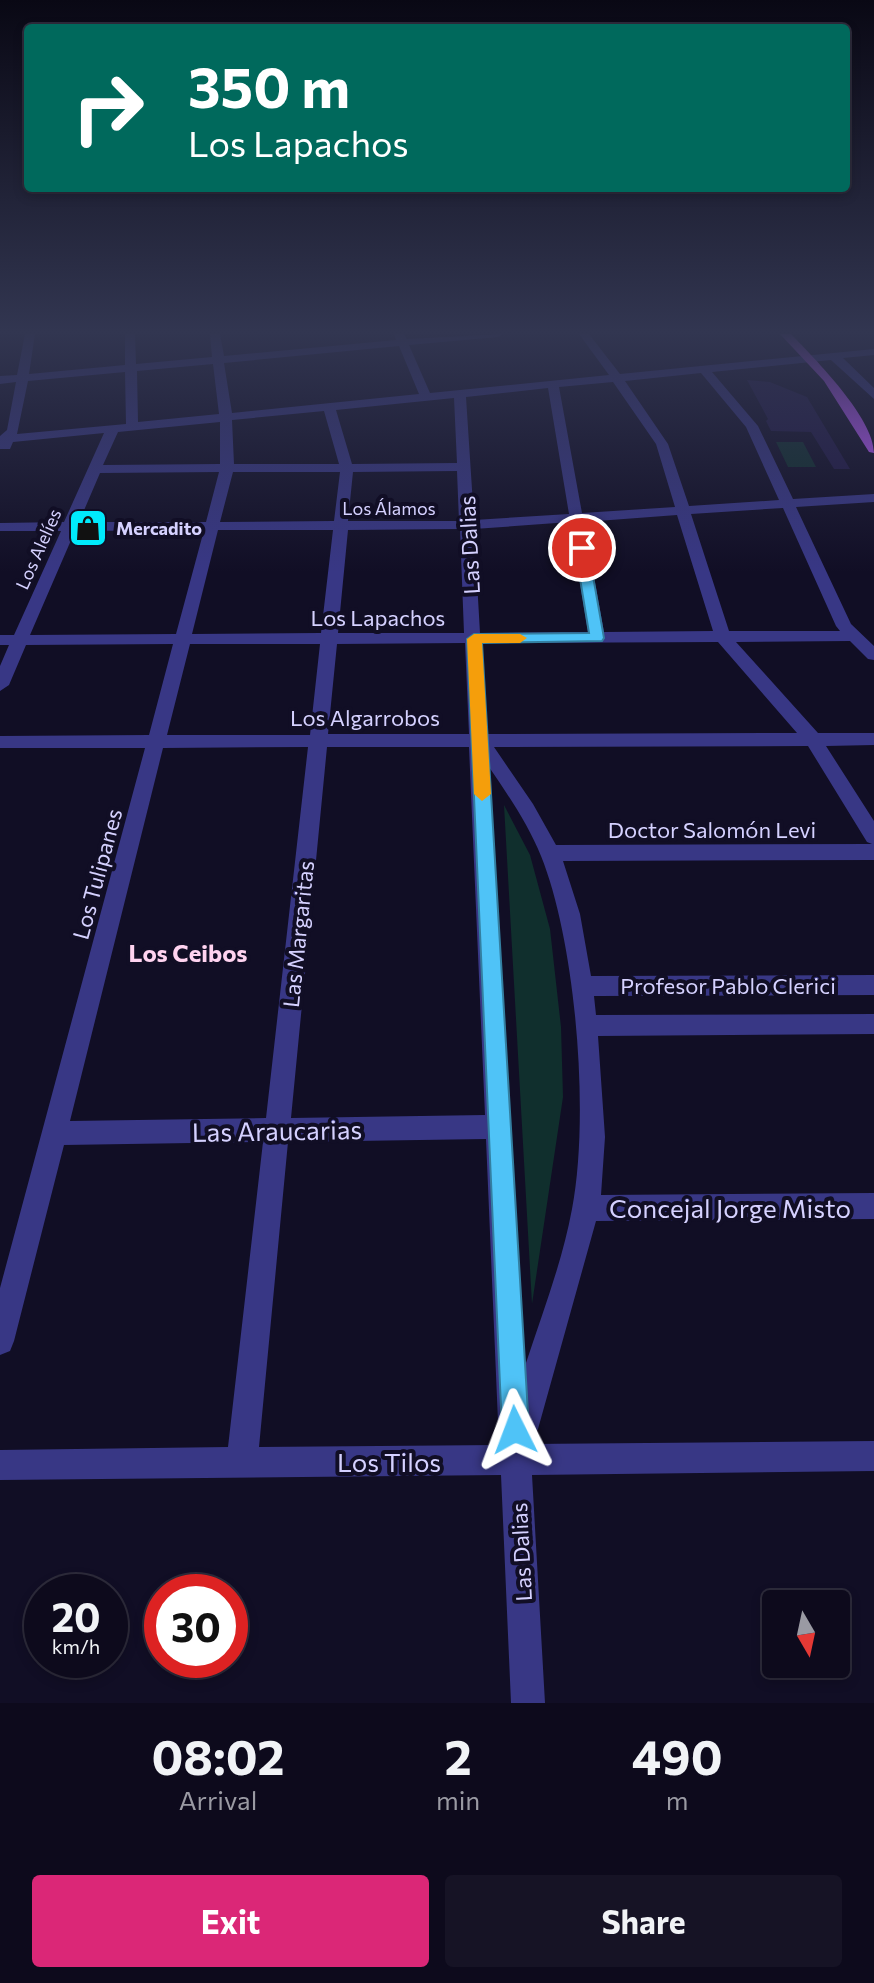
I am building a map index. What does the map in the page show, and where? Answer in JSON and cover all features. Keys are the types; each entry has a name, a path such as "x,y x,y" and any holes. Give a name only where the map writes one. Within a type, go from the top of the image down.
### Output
{"main road":[{"path":"852,413 874,449"}],"street":[{"path":"0,452 13,413"},
{"path":"132,413 132,427"},
{"name":"Los Tulipanes","path":"0,1341 227,469 226,413"},
{"path":"5,439 262,413"},
{"name":"Las Margaritas","path":"242,1463 347,468 331,413"},
{"name":"Las Dalias","path":"461,413 528,1703"},
{"path":"558,413 597,638"},
{"path":"641,413 662,444 723,637 813,739 874,837"},
{"path":"741,413 752,426 844,626 874,655"},
{"name":"Los Alelíes","path":"0,685 113,428"},
{"path":"95,469 465,467"},
{"name":"Los Álamos","path":"0,527 468,525 874,498"},
{"name":"Los Lapachos","path":"0,640 852,636"},
{"name":"Los Algarrobos","path":"0,742 874,739"},
{"path":"479,740 522,801 550,853 575,935 594,1134 586,1208 568,1275 533,1381 517,1460"},
{"name":"Doctor Salomón Levi","path":"550,853 874,852"},
{"name":"Profesor Pablo Clerici","path":"581,986 874,985"},
{"name":"Profesor Pablo Clerici","path":"585,1026 874,1024"},
{"name":"Las Araucarias","path":"54,1133 499,1127"},
{"name":"Concejal Jorge Misto","path":"586,1208 874,1206"},
{"name":"Los Tilos","path":"0,1465 874,1456"}],"green space":[{"path":"776,442 803,442 816,467 788,467"},
{"path":"504,805 530,855 550,929 561,1027 563,1097 532,1304"}],"building":[{"path":"765,413 817,413 850,469 834,469 811,432 771,431 766,421"}],"slow traffic":[{"path":"482,794 474,639 520,638"}],"place":[{"name":"Mercadito","path":"88,528"}],"district":[{"name":"Los Ceibos","path":"188,952"}],"route":[{"path":"515,1430 474,639 597,638 582,548"}]}
